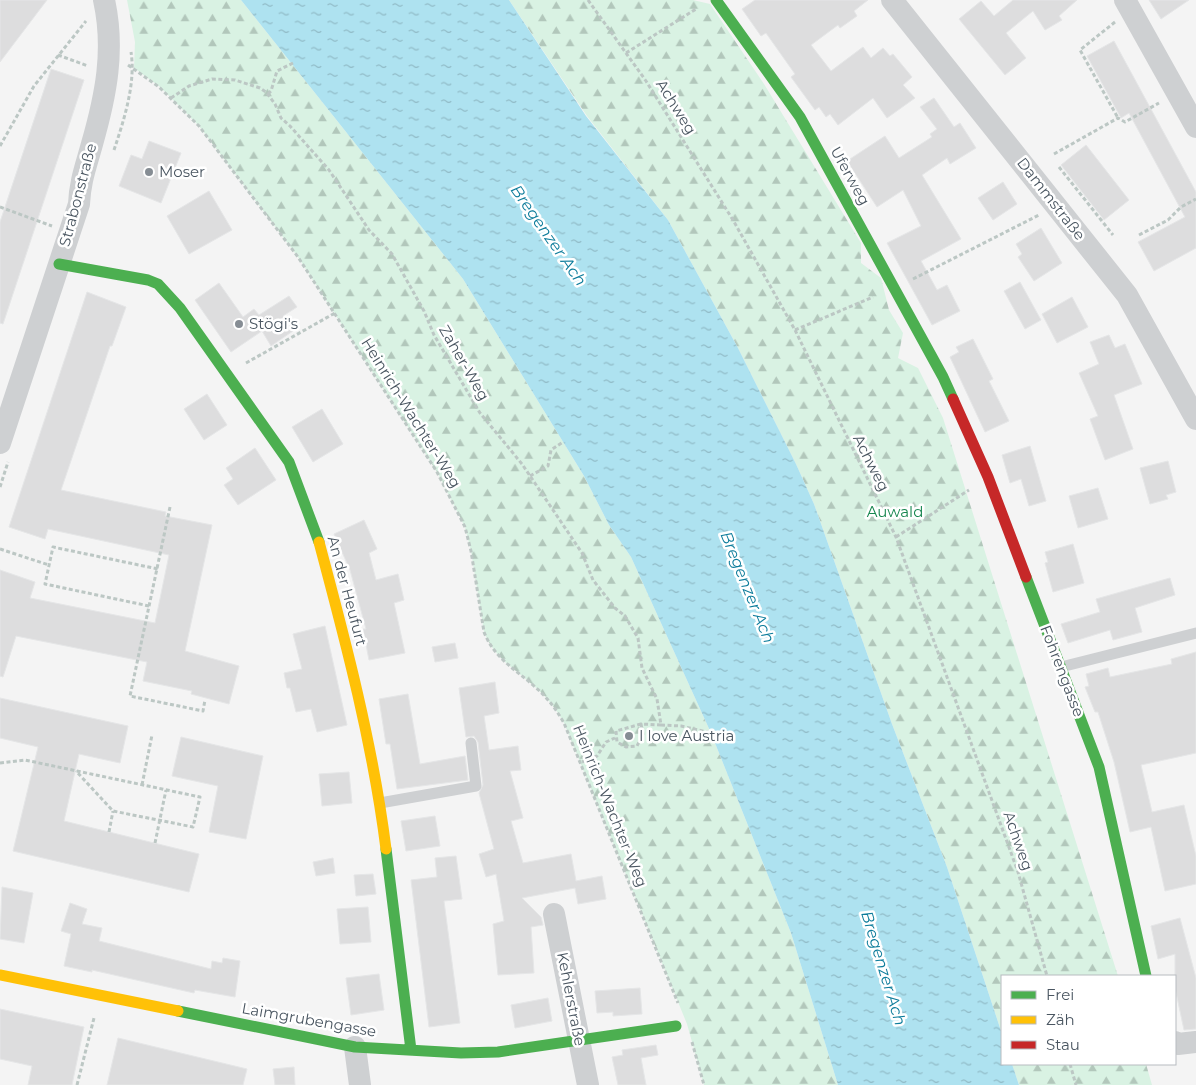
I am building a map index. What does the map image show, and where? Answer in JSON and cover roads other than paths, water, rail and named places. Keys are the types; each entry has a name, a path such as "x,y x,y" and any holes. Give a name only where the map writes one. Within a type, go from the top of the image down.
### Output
{"street":[{"name":"Uferweg","path":"716,0 800,117 943,377"},
{"name":"Dammstraße","path":"892,0 1127,295 1195,412"},
{"path":"1128,5 1196,128"},
{"name":"Strabonstraße","path":"0,443 79,204 80,182 92,144 110,57 110,27 98,7"},
{"name":"An der Heufurt","path":"59,264 148,280 158,284 180,308 228,373 289,462 317,536 344,634 380,803 411,1050"},
{"name":"Fohrengasse","path":"943,377 988,477 1099,767 1146,975"},
{"name":"Kehlerstraße","path":"554,914 588,1085"},
{"name":"Laimgrubengasse","path":"0,975 355,1047 461,1053 498,1052 676,1026"},
{"path":"1176,1043 1196,1042"},
{"path":"355,1047 360,1085"}],"lane":[{"path":"1061,667 1196,633"},
{"path":"380,803 476,786 471,743"}],"water":[{"name":"Bregenzer Ach","path":"241,0 509,0 586,116 668,220 738,348 814,504 892,724 947,867 1001,1031 1001,1065 1012,1065 1019,1085 838,1085 791,933 711,733 631,557 609,525 584,476 463,279"}],"place":[{"name":"Moser","path":"149,172"},
{"name":"Stögi's","path":"239,324"},
{"name":"I love Austria","path":"629,736"}],"park label":[{"name":"Auwald","path":"895,512"}]}
